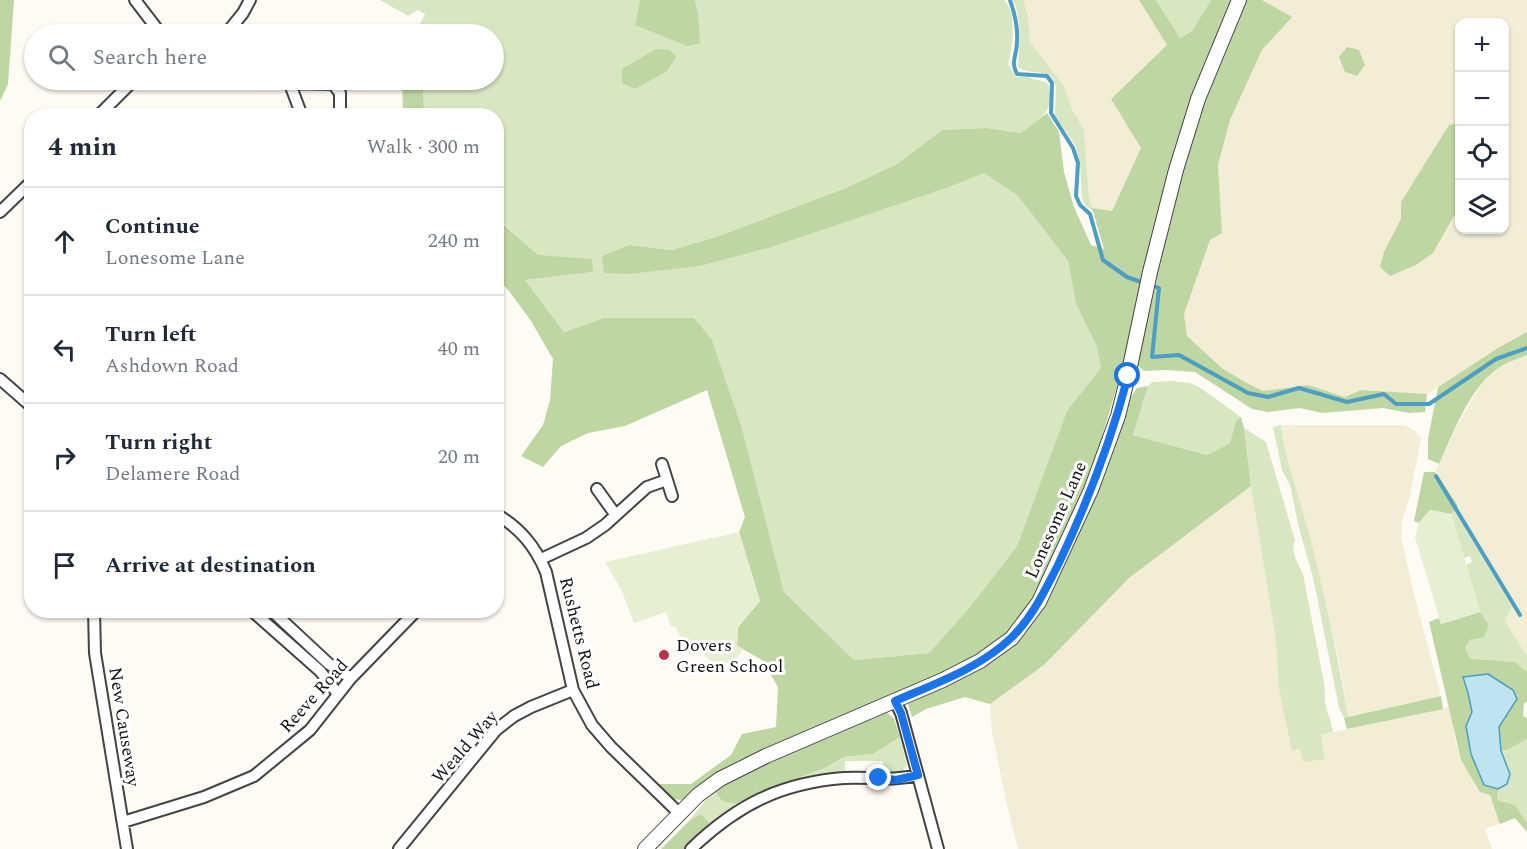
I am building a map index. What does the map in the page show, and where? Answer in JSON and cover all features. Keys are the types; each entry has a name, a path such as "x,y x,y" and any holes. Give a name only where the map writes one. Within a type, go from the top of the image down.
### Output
{"street":[{"path":"135,0 153,24"},
{"path":"234,24 250,0"},
{"name":"Lonesome Lane","path":"645,849 698,795 720,779 766,756 895,701 980,661 1012,638 1039,602 1091,490 1118,416 1150,273 1198,99 1239,0"},
{"path":"106,108 124,90"},
{"path":"292,90 299,108"},
{"path":"338,90 340,93 340,108"},
{"path":"0,212 24,189"},
{"path":"0,379 24,397"},
{"path":"662,464 672,496"},
{"path":"541,559 586,538 605,525 647,487 667,480"},
{"path":"597,489 615,514"},
{"name":"Rushetts Road","path":"504,519 514,525 530,542 541,559 573,690 592,725 611,747 680,814"},
{"name":"New Causeway","path":"94,618 95,653 128,849"},
{"path":"260,618 320,671 338,694"},
{"path":"279,618 329,664 351,678"},
{"name":"Reeve Road","path":"123,822 204,797 254,776 310,730 351,678 409,618"},
{"name":"Weald Way","path":"399,849 496,730 514,716 531,707 573,690"},
{"path":"895,701 901,713 938,849"},
{"path":"692,849 732,813 756,799 782,789 809,782 845,778 896,780 918,775"}],"shaded area":[{"path":"1023,0 1139,0 1168,45 1111,99 1141,148 1112,211 1092,208 1089,198 1084,130 1073,111 1064,86 1030,42 1028,16"},
{"path":"1262,0 1527,0 1527,332 1427,394 1361,390 1345,397 1308,385 1263,391 1222,368 1187,336 1184,314 1210,240 1222,233 1218,165 1230,120 1262,50 1291,17"},
{"path":"1527,355 1527,656 1505,621 1512,607 1454,510 1458,506 1435,472 1458,424 1481,384 1498,368"},
{"path":"1281,425 1405,425 1421,438 1410,496 1402,521 1401,537 1441,696 1348,717 1339,660 1321,582 1290,472"},
{"path":"1251,486 1276,642 1279,689 1300,749 1325,758 1321,735 1450,707 1461,760 1490,795 1500,824 1485,829 1492,849 1018,849 992,732 990,704 1044,665 1129,578"}],"green space":[{"path":"0,0 14,0 8,84 0,101"},
{"path":"380,0 640,0 635,25 698,12 695,0 1004,0 1011,13 1012,21 1008,64 1016,77 1027,77 1048,83 1050,93 1050,101 1045,113 1021,133 986,128 942,130 897,164 846,188 722,235 672,250 629,245 602,256 605,273 952,186 984,173 1018,196 1068,261 1076,304 1097,347 1102,368 1067,412 1017,546 970,607 929,653 854,660 784,592 742,428 712,340 604,318 564,332 525,280 592,272 538,255 504,224 504,108 424,108 423,90 504,90 504,24 420,24 425,14 418,10 408,16"},
{"path":"640,0 695,0 700,43 687,46 635,25"},
{"path":"1013,0 1023,0 1028,16 1030,42 1064,86 1073,111 1084,130 1089,198 1094,212 1086,206 1082,198 1080,163 1076,146 1055,116 1056,85 1050,75 1026,71 1018,67 1019,25"},
{"path":"1139,0 1156,0 1180,38 1192,31 1211,0 1262,0 1292,17 1262,50 1230,120 1218,165 1222,233 1210,240 1184,314 1187,336 1222,368 1263,391 1308,385 1345,397 1361,390 1427,394 1425,412 1409,413 1383,408 1322,413 1300,408 1268,412 1252,409 1195,372 1144,371 1137,365 1157,279 1142,274 1121,373 1097,453 1066,535 1036,594 1007,634 978,656 923,683 811,729 764,752 685,801 674,799 658,784 691,784 731,755 742,734 776,727 778,687 762,660 737,646 738,627 760,601 739,532 745,517 707,390 625,426 588,433 561,446 543,467 521,456 543,425 550,400 553,359 531,321 504,286 504,225 538,255 592,259 593,272 525,280 564,332 604,318 694,318 712,340 742,428 784,592 854,660 929,653 970,607 1017,546 1067,411 1101,368 1097,347 1076,304 1068,261 1018,196 984,173 771,247 699,266 629,274 604,273 602,256 629,245 672,250 722,235 846,188 897,164 942,130 986,128 1021,133 1047,113 1059,132 1064,172 1074,207 1091,245 1104,249 1092,208 1112,211 1141,148 1111,99 1167,45"},
{"path":"1156,0 1211,0 1192,31 1180,38"},
{"path":"1347,47 1359,50 1365,65 1357,76 1345,72 1339,57"},
{"path":"656,49 670,50 676,57 667,71 635,89 622,83 622,69"},
{"path":"402,90 423,90 424,108 403,108"},
{"path":"1455,124 1455,214 1433,253 1416,265 1390,276 1380,267 1384,252 1401,219 1401,202 1449,125"},
{"path":"1527,332 1527,355 1500,367 1487,378 1470,400 1439,464 1428,459 1428,439 1438,387"},
{"path":"1152,382 1190,383 1199,387 1241,417 1236,422 1230,443 1207,455 1133,435 1148,386"},
{"path":"1148,386 1133,435 1207,455 1230,443 1236,421 1241,417 1251,486 1129,578 1044,665 990,704 965,697 926,709 912,717 908,704 976,669 1046,603 1106,471 1129,400 1137,388"},
{"path":"1281,425 1286,454 1310,537 1331,626 1348,717 1344,718 1339,708 1314,582 1290,485 1282,470 1273,427"},
{"path":"1244,428 1266,442 1295,540 1294,553 1303,574 1325,688 1326,706 1333,732 1321,735 1325,759 1303,762 1300,749 1292,750 1279,689 1276,642"},
{"path":"1424,472 1435,472 1458,506 1451,514 1430,510 1419,523 1414,521"},
{"path":"1430,510 1451,514 1480,612 1441,624 1415,537 1419,523"},
{"path":"1454,510 1512,607 1505,621 1527,656 1527,672 1515,662 1470,660 1465,648 1470,640 1489,625 1480,612 1466,565 1472,562 1470,556 1464,558 1451,514"},
{"path":"739,532 760,601 738,626 737,645 743,649 738,657 719,668 698,649 690,655 675,626 671,627 666,612 634,623 621,589 605,562"},
{"path":"1480,612 1489,625 1484,637 1470,640 1465,648 1470,659 1515,662 1527,672 1527,702 1524,703 1523,716 1527,718 1527,739 1501,751 1499,727 1517,699 1463,678 1472,712 1466,726 1484,785 1498,789 1497,800 1515,805 1527,823 1527,832 1515,818 1500,824 1490,795 1480,792 1461,760 1429,622 1439,618 1441,624"},
{"path":"1441,696 1443,709 1347,729 1344,718"},
{"path":"887,712 894,719 900,737 873,754 844,757 825,768 761,791 736,804 722,801 714,790 754,767 872,715"},
{"path":"900,737 907,765 902,772 884,773 883,761 845,761 845,771 788,781 825,768 844,757 873,754"},
{"path":"1527,739 1527,823 1515,805 1497,800 1498,789 1507,784 1510,775 1501,751"},
{"path":"714,790 722,801 736,804 705,831 702,814 689,821"},
{"path":"701,814 709,823 705,831 686,849 661,849 689,821"}],"water":[{"path":"1488,674 1513,690 1517,699 1499,727 1501,751 1510,774 1507,784 1498,789 1484,785 1471,754 1466,726 1472,712 1463,677"}],"waterway":[{"path":"1010,0 1017,32 1015,69 1017,74 1047,76 1052,83 1051,113 1073,148 1078,163 1076,196 1080,205 1090,214 1103,260 1127,277 1144,283"},
{"path":"1151,285 1159,288 1152,357 1179,355 1248,393 1268,397 1299,388 1347,402 1384,394 1396,404 1429,404 1496,359 1527,348"},
{"path":"1436,476 1520,615"}],"place":[{"name":"Dovers Green School","path":"664,655"}],"route":[{"path":"879,778 896,780 918,775 901,713 895,701 944,680 980,661 1012,638 1039,602 1091,490 1118,416 1128,376"}]}
